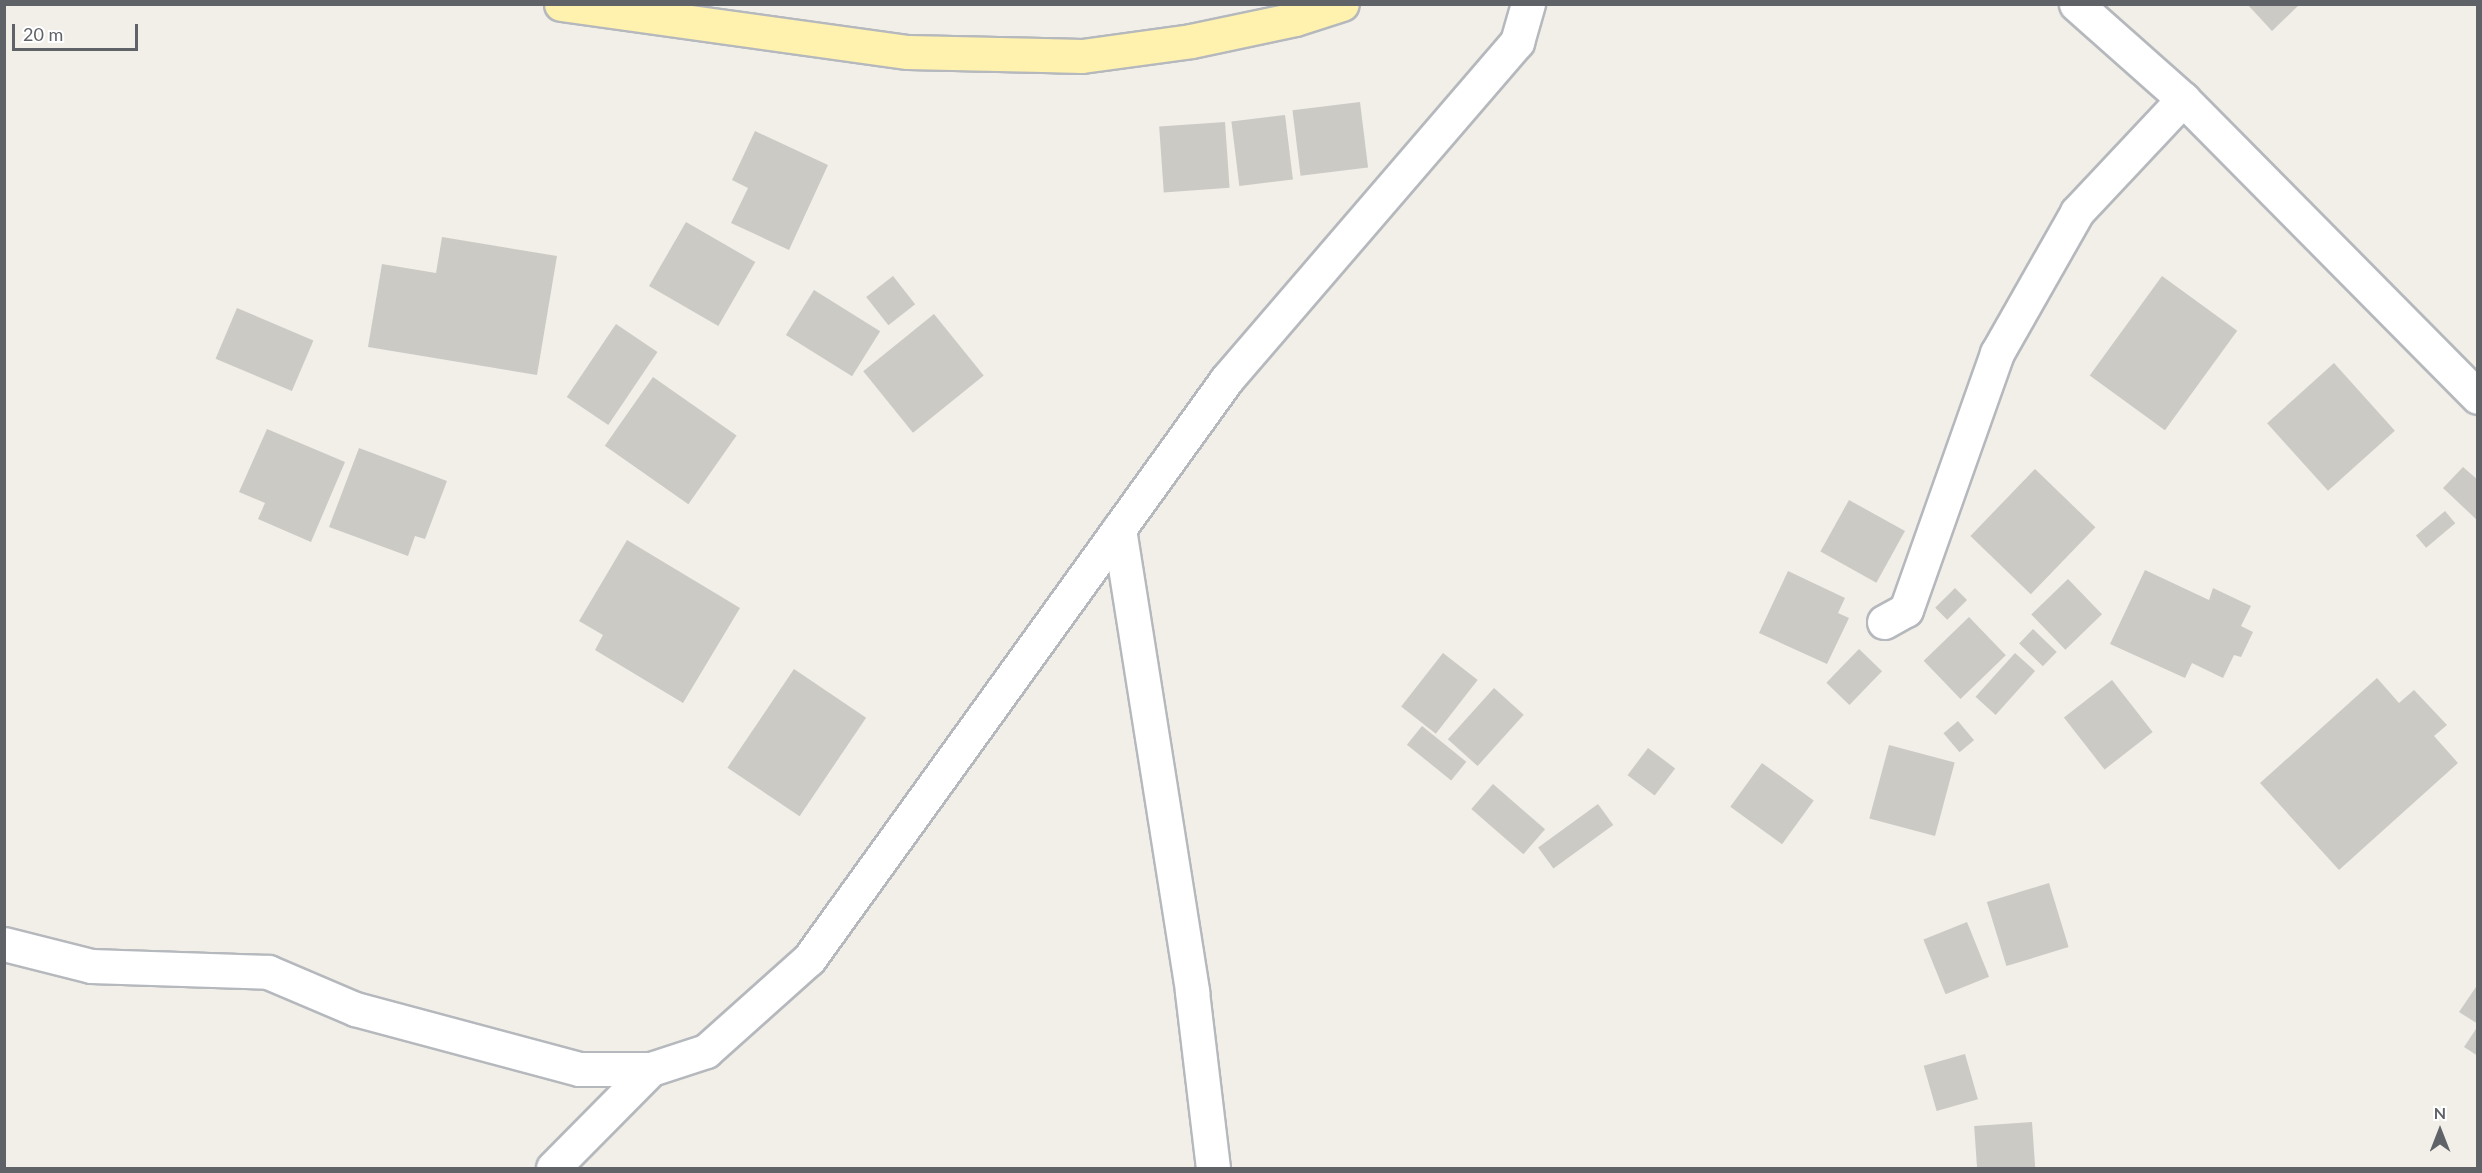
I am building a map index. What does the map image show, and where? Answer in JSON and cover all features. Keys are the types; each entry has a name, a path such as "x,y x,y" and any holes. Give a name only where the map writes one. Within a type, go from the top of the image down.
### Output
{"main road":[{"path":"561,4 908,52 1082,56 1191,41 1295,19 1342,4"}],"street":[{"path":"4,944 91,966 268,972 355,1009 579,1069 651,1069 706,1051 809,959 1227,379 1517,42 1528,4"},
{"path":"2076,4 2183,99 2478,397"},
{"path":"1884,622 1906,610 1997,353 2077,212 2183,99"},
{"path":"1119,529 1192,992 1213,1168"},
{"path":"553,1168 651,1069"}],"building":[{"path":"2247,4 2300,4 2272,31"},
{"path":"1360,102 1368,168 1301,176 1293,110"},
{"path":"1285,115 1293,180 1239,186 1231,122"},
{"path":"1225,122 1230,188 1164,192 1159,127"},
{"path":"755,131 828,165 789,250 731,223 748,188 732,180"},
{"path":"686,222 755,262 718,326 649,286"},
{"path":"442,237 557,256 537,375 368,347 382,264 436,273"},
{"path":"893,276 915,304 888,325 866,297"},
{"path":"2162,276 2237,331 2165,430 2090,376"},
{"path":"814,290 880,331 852,376 786,335"},
{"path":"237,308 313,340 292,391 216,359"},
{"path":"934,314 984,375 913,433 863,371"},
{"path":"616,324 657,352 608,425 567,397"},
{"path":"2334,363 2395,431 2328,491 2267,423"},
{"path":"653,377 737,436 688,504 605,446"},
{"path":"267,429 345,462 311,542 258,519 265,503 239,492"},
{"path":"359,448 447,481 425,539 415,536 408,556 329,527"},
{"path":"2463,467 2478,480 2478,521 2443,488"},
{"path":"2035,469 2095,527 2031,594 1970,536"},
{"path":"1849,500 1905,531 1876,583 1820,552"},
{"path":"2445,511 2455,523 2426,548 2416,535"},
{"path":"627,540 740,608 683,703 595,650 603,635 579,621"},
{"path":"2145,570 2209,600 2213,588 2251,606 2241,626 2253,632 2241,657 2234,655 2223,678 2192,663 2185,678 2110,644"},
{"path":"1788,571 1845,598 1838,613 1849,618 1827,664 1759,633"},
{"path":"2068,579 2102,614 2065,650 2031,614"},
{"path":"1955,588 1967,600 1947,620 1935,608"},
{"path":"1969,617 2006,655 1960,699 1924,661"},
{"path":"2033,629 2057,652 2043,666 2019,643"},
{"path":"1859,649 1882,671 1849,705 1826,683"},
{"path":"1443,653 1478,680 1436,734 1401,707"},
{"path":"2015,653 2035,671 1996,715 1976,697"},
{"path":"794,669 866,718 800,816 727,768"},
{"path":"2377,678 2399,703 2414,690 2447,725 2434,736 2458,763 2339,870 2260,783"},
{"path":"2112,680 2153,732 2105,770 2064,718"},
{"path":"1494,688 1524,715 1478,766 1448,739"},
{"path":"1958,721 1974,740 1960,752 1943,733"},
{"path":"1422,726 1466,762 1451,781 1407,745"},
{"path":"1889,745 1955,763 1935,836 1869,818"},
{"path":"1648,748 1675,768 1655,796 1628,775"},
{"path":"1762,763 1814,801 1782,844 1730,807"},
{"path":"1493,784 1545,829 1523,854 1471,809"},
{"path":"1598,804 1613,825 1553,869 1538,847"},
{"path":"2049,883 2069,947 2006,966 1987,902"},
{"path":"1967,922 1989,977 1946,994 1923,940"},
{"path":"2478,984 2478,1024 2459,1012"},
{"path":"2478,1026 2478,1056 2464,1047"},
{"path":"1965,1054 1978,1099 1937,1111 1924,1066"},
{"path":"2032,1122 2035,1168 1977,1168 1974,1126"}]}
